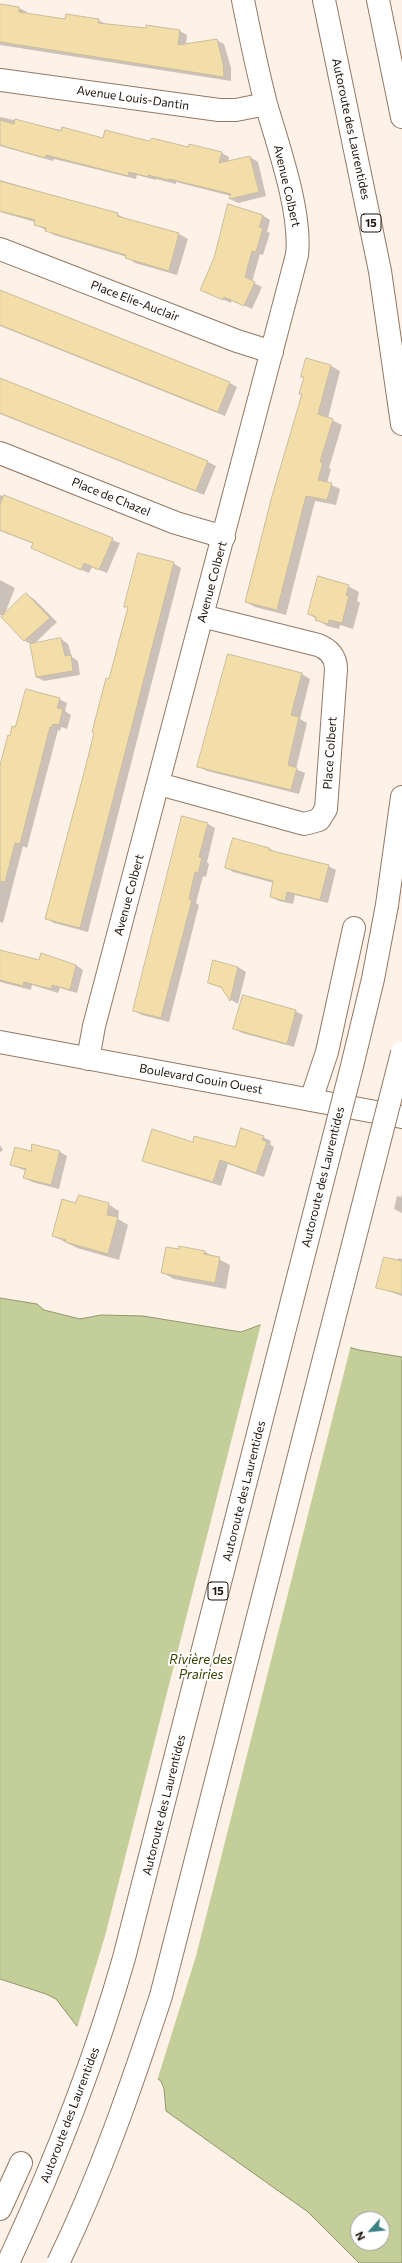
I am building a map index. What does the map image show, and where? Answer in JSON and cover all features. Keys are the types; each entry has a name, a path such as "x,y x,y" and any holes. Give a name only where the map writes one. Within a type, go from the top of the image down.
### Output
{"main road":[{"name":"Avenue Colbert","path":"88,1059 94,1026 224,538 295,264 298,237 279,149 255,62 243,0"},
{"name":"Autoroute des Laurentides","path":"323,0 380,271 402,424"},
{"path":"378,0 402,117"},
{"name":"Avenue Louis-Dantin","path":"0,80 223,110 246,109 266,104"},
{"name":"Place Elie-Auclair","path":"0,249 237,341 272,352"},
{"name":"Place de Chazel","path":"0,453 176,523 224,538"},
{"name":"Place Colbert","path":"159,784 304,824 319,820 326,808 336,669 333,655 327,649 318,645 202,616"},
{"name":"Autoroute des Laurentides","path":"8,2263 47,2177 75,2108 124,1958 373,980 387,905 402,797"},
{"path":"311,1100 327,1052 354,928"},
{"name":"Boulevard Gouin Ouest","path":"0,1042 402,1117"},
{"path":"58,2263 82,2212 119,2119 161,1996 402,1052"},
{"path":"0,2208 22,2163"}],"water":[{"name":"Rivière des Prairies","path":"0,1298 37,1304 44,1310 80,1319 101,1315 143,1316 241,1332 260,1325 318,1338 359,1350 402,1357 402,2263 359,2263 308,2212 166,2111 164,2089 161,2081 76,2025 56,1999 46,1994 0,1979"}],"pier":[{"path":"261,1324 319,1336 351,1345 196,1956 157,2081 77,2028 105,1936"}],"building":[{"path":"0,4 19,7 19,12 65,19 66,14 99,19 98,23 146,28 146,25 180,30 178,45 217,39 223,63 224,77 0,42"},
{"path":"15,119 61,131 62,127 103,138 105,130 149,141 152,138 188,147 189,144 222,152 219,163 250,156 259,192 229,199 231,194 169,179 148,175 148,177 129,172 128,176 46,155 45,158 0,145 0,120 14,124"},
{"path":"0,181 118,213 117,216 179,233 169,271 125,258 126,255 45,231 46,228 34,225 35,220 0,211"},
{"path":"228,204 263,215 259,227 263,228 256,252 252,251 245,277 255,282 244,306 224,297 223,300 200,290 214,258"},
{"path":"0,290 230,382 218,412 0,325"},
{"path":"306,358 331,365 318,414 333,419 320,462 323,463 318,480 332,483 327,500 306,496 277,610 245,602 272,496 302,394 299,394 304,377 301,377"},
{"path":"0,378 208,461 196,491 0,413"},
{"path":"4,495 113,538 99,570 84,563 81,570 31,548 33,543 0,530 0,505"},
{"path":"138,553 174,562 80,928 45,919 85,769 94,733 92,732 106,678 109,679 128,607 124,607"},
{"path":"318,576 349,585 346,595 349,596 342,623 329,620 328,624 315,620 316,617 308,614"},
{"path":"26,593 50,618 24,641 1,617"},
{"path":"61,638 65,656 71,655 73,671 36,677 30,644"},
{"path":"228,654 302,673 291,715 299,717 288,765 297,768 291,790 197,767"},
{"path":"26,689 60,698 57,708 63,709 59,725 53,724 52,727 50,727 20,844 15,843 5,882 0,881 0,765 8,735 10,736 12,726 15,727"},
{"path":"182,816 208,823 199,857 202,858 198,873 195,872 189,899 192,900 161,1018 133,1011"},
{"path":"233,838 269,848 269,850 329,865 320,900 287,892 285,901 270,897 273,881 225,868"},
{"path":"0,950 39,960 41,953 76,965 70,990 52,985 51,989 24,982 23,986 0,980"},
{"path":"213,960 238,967 230,1001 221,987 208,983"},
{"path":"243,995 296,1010 287,1044 233,1029"},
{"path":"241,1128 264,1136 262,1140 267,1142 256,1173 220,1160 213,1182 142,1161 152,1129 193,1142 194,1136 235,1147"},
{"path":"32,1144 60,1151 51,1185 23,1178 26,1169 10,1165 15,1147 31,1151"},
{"path":"79,1195 109,1203 107,1215 118,1217 108,1254 65,1242 66,1240 52,1236 62,1199 75,1203"},
{"path":"179,1246 205,1251 204,1254 220,1257 215,1283 161,1273 166,1247 179,1249"},
{"path":"384,1257 402,1261 402,1294 376,1288"}]}
